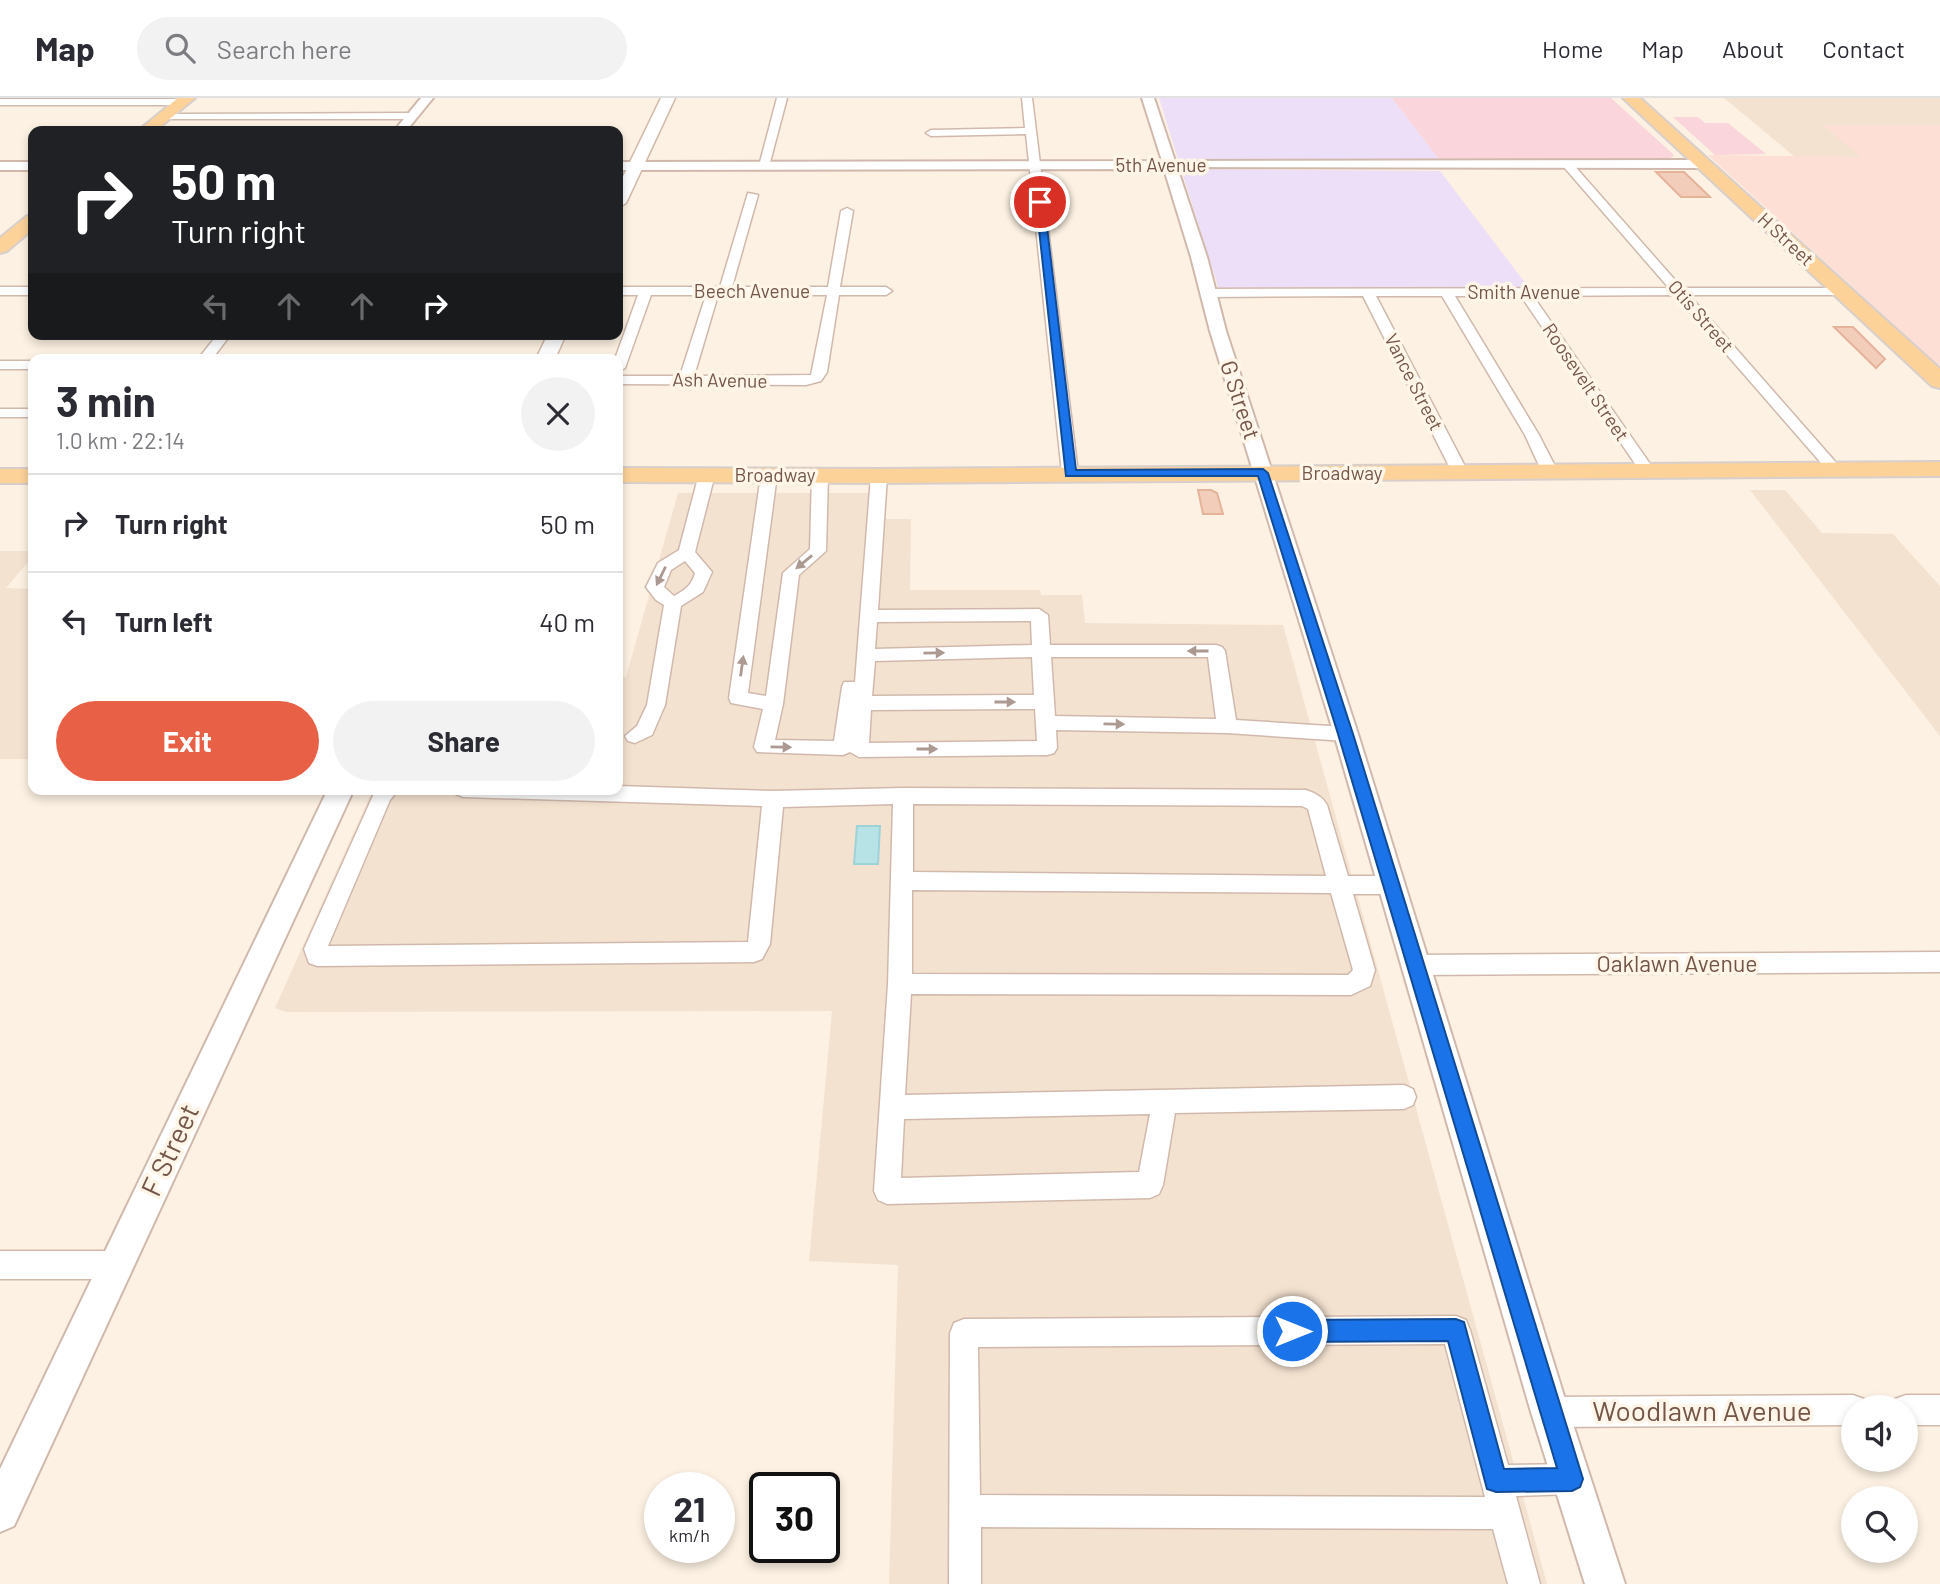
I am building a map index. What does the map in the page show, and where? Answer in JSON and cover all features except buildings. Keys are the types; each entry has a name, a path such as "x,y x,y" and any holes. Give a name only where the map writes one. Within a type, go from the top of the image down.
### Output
{"main road":[{"path":"623,193 667,98"},
{"name":"H Street","path":"1631,98 1940,381"},
{"path":"152,126 185,100"},
{"path":"0,247 28,228"},
{"name":"Broadway","path":"623,475 874,476 1940,469"},
{"path":"0,476 28,476"}],"street":[{"path":"404,126 427,98"},
{"path":"764,166 782,98"},
{"path":"1027,98 1070,473"},
{"name":"G Street","path":"1148,98 1175,165 1207,293 1346,734 1550,1412 1605,1584"},
{"path":"0,102 185,100"},
{"path":"164,117 411,116"},
{"path":"931,133 1031,131"},
{"name":"Otis Street","path":"1567,164 1834,469"},
{"name":"5th Avenue","path":"623,166 1703,164"},
{"path":"0,166 28,166"},
{"path":"686,380 752,195"},
{"path":"833,290 847,211"},
{"name":"Ash Avenue","path":"623,380 806,381 816,378 820,372 833,290"},
{"name":"Beech Avenue","path":"623,291 886,290"},
{"path":"0,291 28,291"},
{"path":"623,354 646,291"},
{"name":"Smith Avenue","path":"1207,293 1842,291"},
{"path":"1446,292 1532,435 1550,472"},
{"name":"Vance Street","path":"1368,293 1460,472"},
{"name":"Roosevelt Street","path":"1525,293 1647,471"},
{"path":"209,354 220,340"},
{"path":"0,365 28,365"},
{"path":"0,413 28,413"},
{"path":"673,603 655,587 664,567 687,553 708,474"},
{"path":"769,475 738,698 774,704"},
{"path":"820,475 818,551 791,573 774,704 764,747 843,748 874,476"},
{"path":"870,616 1039,615 1047,748 859,750 870,616 874,476"},
{"path":"673,603 694,593 702,583 704,572 687,553"},
{"path":"635,736 645,730 656,705 673,603"},
{"path":"866,655 1216,651 1227,726"},
{"path":"863,703 1043,702"},
{"path":"1045,723 1227,726 1346,734"},
{"path":"623,794 773,799 903,796 1306,798 1317,805 1338,887 1364,970 1362,979 1351,985 900,984"},
{"name":"F Street","path":"0,1512 338,795"},
{"path":"383,795 315,949 317,956 754,952 759,944 773,799"},
{"path":"903,796 904,881 900,984 887,1191 1150,1185 1165,1101"},
{"path":"904,881 1338,887 1391,885"},
{"name":"Oaklawn Avenue","path":"1414,965 1940,962"},
{"path":"894,1107 1404,1097"},
{"path":"0,1265 115,1265"},
{"path":"965,1584 964,1334 1456,1330 1524,1584"},
{"name":"Woodlawn Avenue","path":"1550,1412 1841,1410"},
{"path":"1918,1410 1940,1410"},
{"path":"1496,1480 1572,1479"},
{"path":"966,1511 1504,1513"}],"shaded area":[{"path":"1159,98 1392,98 1439,159 1178,159"},
{"path":"1392,98 1611,98 1674,155 1670,159 1439,159"},
{"path":"1724,98 1940,98 1940,125 1824,125 1863,157 1795,157"},
{"path":"1673,117 1698,117 1705,123 1728,123 1766,154 1715,155"},
{"path":"1822,125 1940,125 1940,367 1708,155 1862,157"},
{"path":"1181,169 1440,171 1529,288 1219,290"},
{"path":"1750,490 1785,490 1822,533 1893,534 1940,586 1940,736"},
{"path":"678,493 885,493 883,519 911,519 910,590 1040,590 1041,595 1082,595 1085,623 1283,625 1547,1584 889,1584 898,1265 809,1261 832,1011 286,1012 275,1008 370,795 623,795 623,677 626,677"},
{"path":"0,551 28,551 28,562 6,588 28,589 28,759 0,759"}],"water":[{"path":"857,826 880,826 878,864 854,864"}],"route":[{"path":"1040,202 1070,473 1263,473 1346,734 1572,1479 1496,1480 1456,1330 1292,1331"}]}
